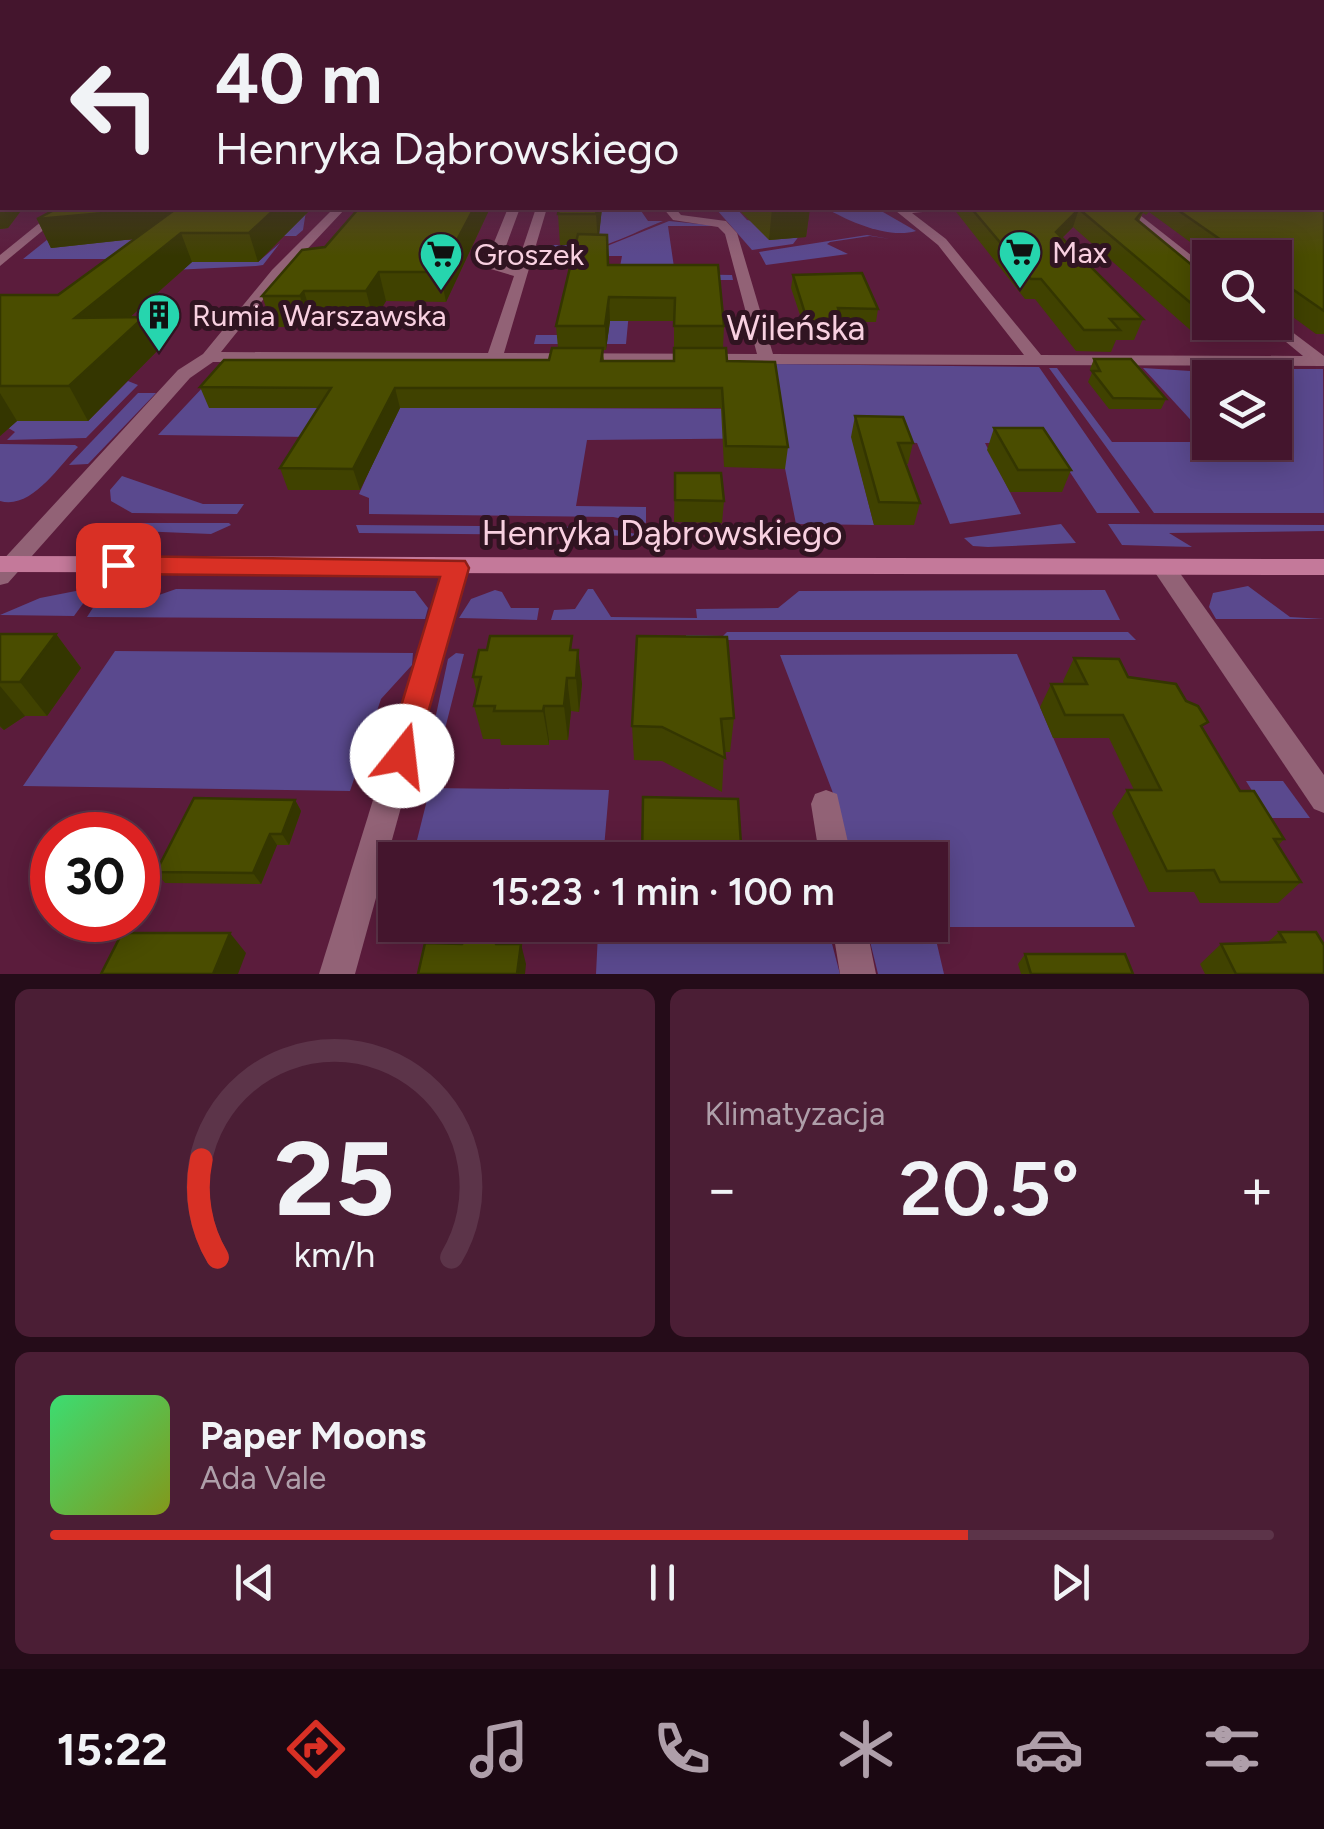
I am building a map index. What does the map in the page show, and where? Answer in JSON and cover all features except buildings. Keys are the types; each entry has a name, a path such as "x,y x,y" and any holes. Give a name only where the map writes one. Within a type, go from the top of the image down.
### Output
{"street":[{"path":"0,262 62,210"},
{"path":"45,227 80,210"},
{"path":"4,568 184,374 209,357 277,273 337,210"},
{"path":"513,210 491,267 521,274"},
{"path":"495,357 541,210"},
{"path":"671,210 677,218 722,224 732,232 766,358"},
{"path":"912,210 902,211 942,242 1035,358"},
{"path":"1127,210 1192,262"},
{"path":"1292,339 1322,362"},
{"name":"Wileńska","path":"209,357 1322,362"},
{"name":"Henryka Dąbrowskiego","path":"4,568 1324,567"},
{"path":"337,974 456,568"},
{"path":"1164,568 1324,799"},
{"path":"826,804 833,842"},
{"path":"852,942 858,974"}],"shaded area":[{"path":"600,210 640,210 648,221 663,221 584,251 536,251 541,245 598,245"},
{"path":"717,210 738,210 747,220 803,231 793,244 752,250"},
{"path":"830,210 879,210 916,231 894,233 857,224"},
{"path":"306,211 303,230 296,236 262,236 212,262 258,262 280,243 263,265 173,270 130,259 23,259 48,239 129,240"},
{"path":"669,221 719,226 668,226 675,274 732,275 733,280 632,280 626,344 534,344 536,335 607,335 622,256 565,256 602,248"},
{"path":"867,235 890,239 870,236 830,242 827,244 848,254 766,265 759,252"},
{"path":"770,364 1039,367 1140,513 1097,513 1050,442 985,443 1021,514 950,524 917,443 852,438 874,525 796,524 779,438 587,440 576,506 646,507 646,523 613,517 369,514 369,498 359,494 384,438 158,435 220,369 210,407 777,409"},
{"path":"1049,368 1057,368 1112,442 1192,442 1192,460 1292,460 1292,369 1323,369 1324,513 1154,513"},
{"path":"1143,368 1192,371 1192,421"},
{"path":"128,381 138,385 86,438 7,440 15,432 5,426 50,387 88,421"},
{"path":"138,393 156,393 88,464 69,465"},
{"path":"0,444 78,447 43,485 11,502 0,501"},
{"path":"122,476 203,504 244,504 237,514 132,513 111,501 110,490"},
{"path":"101,523 231,525 211,534 113,530"},
{"path":"1061,524 1076,543 988,547 973,546 964,538"},
{"path":"1108,524 1324,525 1324,531 1169,533 1192,547 1122,545"},
{"path":"356,525 601,527 646,536 359,533"},
{"path":"1248,586 1290,617 1324,619 1216,619 1209,607 1213,593"},
{"path":"86,589 90,594 74,616 0,615 40,598"},
{"path":"176,589 415,591 428,608 425,619 87,617 96,603 154,603 159,595"},
{"path":"588,589 593,589 611,617 697,618 696,609 778,608 799,591 1105,590 1120,620 551,620 554,610 575,609"},
{"path":"495,590 502,592 511,608 539,608 537,620 459,618 471,599"},
{"path":"727,632 1128,632 1136,640 686,640 686,635 723,636"},
{"path":"115,651 413,653 412,665 381,699 350,791 23,786"},
{"path":"456,653 464,654 430,788 428,752 448,659"},
{"path":"1017,654 1135,927 948,927 948,842 847,842 838,806 780,655"},
{"path":"1246,781 1283,781 1310,818 1269,818"},
{"path":"430,788 609,790 605,842 416,842"},
{"path":"598,942 832,942 840,974 596,974"},
{"path":"870,942 937,942 944,974 878,974"}],"place":[{"name":"Max","path":"1020,290"},
{"name":"Groszek","path":"441,292"},
{"name":"Rumia Warszawska","path":"159,353"}],"route":[{"path":"118,565 456,568 402,756"}]}
